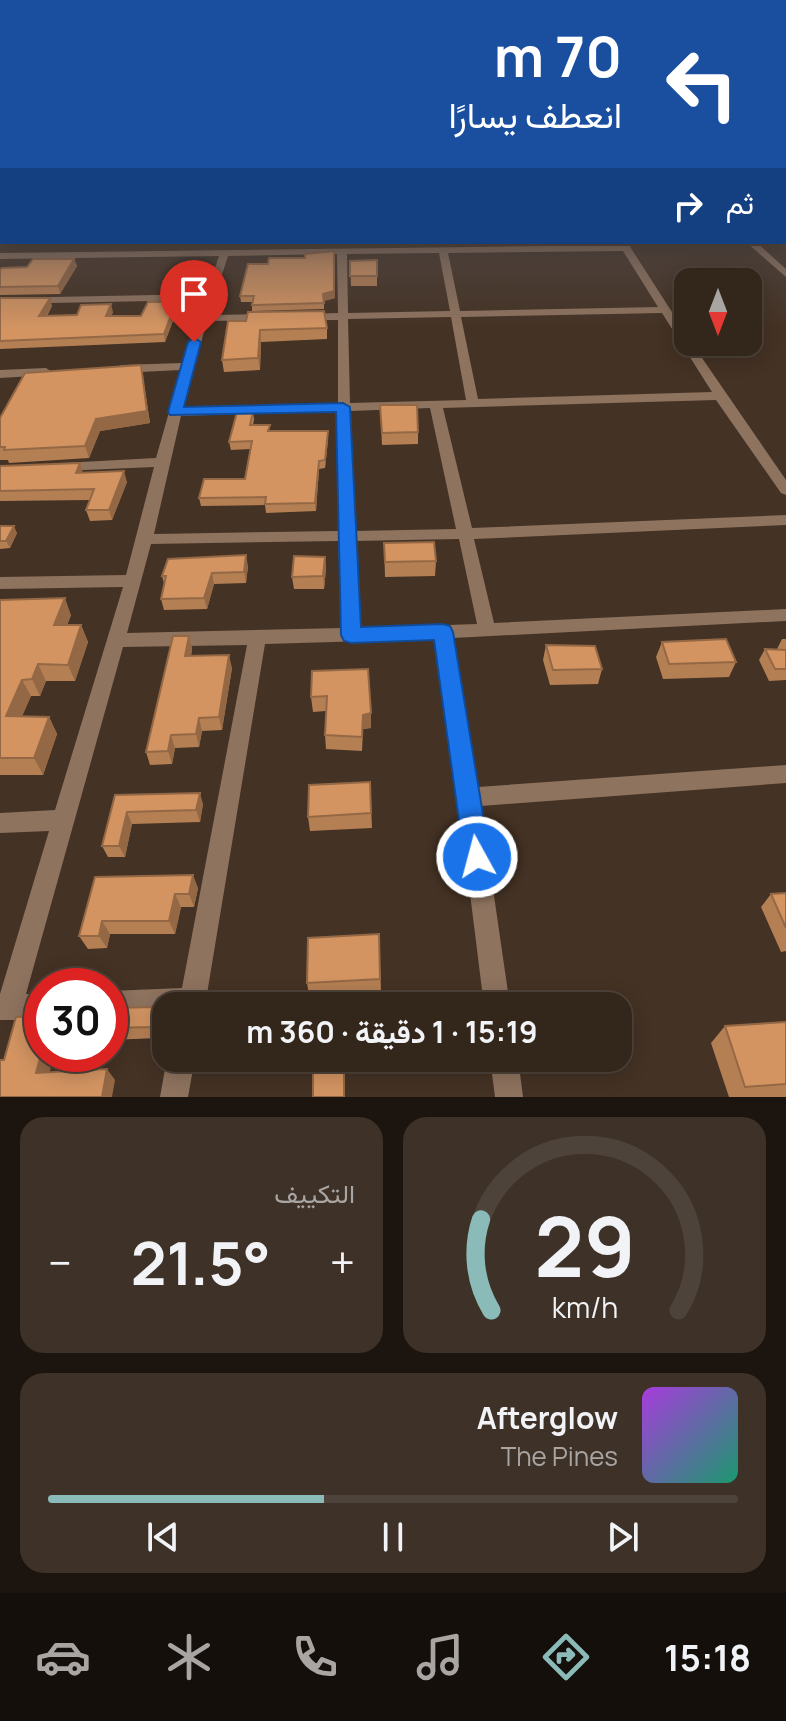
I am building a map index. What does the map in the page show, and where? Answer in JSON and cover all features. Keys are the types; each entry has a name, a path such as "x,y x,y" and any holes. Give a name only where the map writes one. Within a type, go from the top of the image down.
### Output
{"street":[{"path":"753,244 786,274"},
{"path":"0,257 342,252 418,246 443,250 624,245 720,396 786,490"},
{"path":"443,250 473,404"},
{"path":"342,252 346,537 351,635"},
{"path":"24,1007 4,1008 145,539 160,462 186,366 224,254"},
{"path":"0,301 209,297"},
{"path":"296,317 666,310"},
{"path":"202,318 281,317"},
{"path":"107,369 186,366"},
{"path":"0,374 60,371"},
{"path":"175,412 720,396"},
{"path":"436,405 487,630"},
{"path":"44,468 160,462"},
{"path":"145,539 463,534 786,520"},
{"path":"0,583 132,581"},
{"path":"116,640 257,639 786,615"},
{"path":"443,632 495,992"},
{"path":"194,992 257,639"},
{"path":"469,797 786,774"},
{"path":"0,823 62,820"},
{"path":"128,1004 152,1004"},
{"path":"174,1097 178,1072"},
{"path":"506,1072 509,1097"}],"building":[{"path":"334,251 334,291 323,294 324,303 252,305 254,296 240,296 248,264 268,264 269,258 305,258 305,254"},
{"path":"33,259 74,259 58,286 0,287 2,268 27,267"},
{"path":"377,260 377,276 350,276 350,261"},
{"path":"0,298 50,298 39,316 77,315 81,305 111,304 106,316 141,316 148,302 176,302 164,334 0,341"},
{"path":"324,311 327,328 260,330 258,358 222,360 228,321 246,321 248,312"},
{"path":"141,365 147,411 96,419 85,446 4,450 5,447 0,447 0,418 25,373"},
{"path":"380,405 417,405 418,432 382,433"},
{"path":"237,412 253,412 250,425 270,425 268,431 328,431 325,460 319,461 315,503 265,504 266,497 199,498 204,479 245,479 252,441 229,442"},
{"path":"80,463 76,473 124,471 109,510 86,510 94,489 0,491 0,466"},
{"path":"0,526 14,526 6,541 0,541"},
{"path":"434,542 436,561 385,562 384,543"},
{"path":"246,555 244,572 212,573 204,598 161,599 166,576 162,576 168,559"},
{"path":"294,556 325,557 323,576 292,577"},
{"path":"65,598 54,625 81,625 68,665 38,664 32,679 22,680 6,716 49,717 34,758 0,758 0,600"},
{"path":"173,636 189,636 185,656 229,655 219,717 199,718 196,734 171,735 168,751 146,752"},
{"path":"726,639 736,662 669,664 662,642"},
{"path":"546,645 595,646 602,669 553,670"},
{"path":"765,649 786,650 786,669 775,669"},
{"path":"368,669 371,713 363,715 362,737 325,735 327,696 311,697 312,671"},
{"path":"370,782 371,813 308,817 309,785"},
{"path":"200,793 196,810 127,812 119,846 102,846 115,795"},
{"path":"193,875 189,894 175,894 169,921 102,921 99,936 79,936 95,877"},
{"path":"786,893 786,928 771,894"},
{"path":"379,934 380,979 307,983 308,938"},
{"path":"152,1007 152,1027 128,1028 128,1008"},
{"path":"16,1017 24,1017 24,1072 106,1072 102,1097 0,1097 0,1060 4,1060"},
{"path":"786,1022 786,1084 745,1087 725,1026"},
{"path":"344,1072 344,1097 313,1097 313,1073"}],"route":[{"path":"194,342 175,412 343,407 351,635 443,632 477,857"}]}
